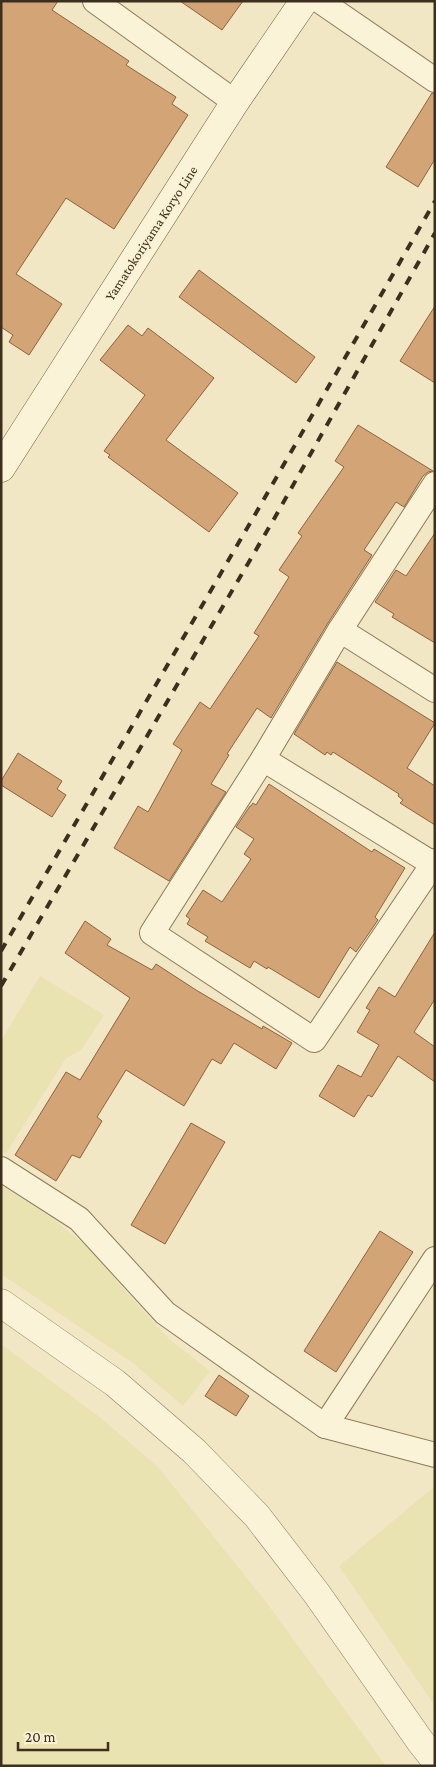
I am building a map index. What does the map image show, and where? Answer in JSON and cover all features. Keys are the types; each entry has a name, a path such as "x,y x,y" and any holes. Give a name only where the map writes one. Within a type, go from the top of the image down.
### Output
{"street":[{"path":"95,1 236,102"},
{"name":"Yamatokoriyama Koryo Line","path":"1,468 236,102 304,1"},
{"path":"320,1 435,80"},
{"path":"262,759 434,862 314,1040 152,933 262,759 340,630 435,484"},
{"path":"340,630 435,690"},
{"path":"1,1169 79,1219 165,1313 325,1426 435,1455"},
{"path":"325,1426 435,1259"},
{"path":"1,1303 115,1383 194,1451 257,1516 317,1594 435,1760"}],"shaded area":[{"path":"40,976 104,1015 81,1050 66,1058 6,1153 1,1150 1,1041"},
{"path":"1,1185 52,1218 96,1254 125,1291 169,1339 210,1371 183,1406 133,1363 1,1274"},
{"path":"1,1344 97,1415 157,1466 266,1602 386,1766 1,1766"},
{"path":"435,1486 435,1706 339,1566"}],"building":[{"path":"1,1 58,1 52,10 129,61 126,65 176,97 172,104 188,115 114,229 66,198 16,274 62,304 29,355 9,342 13,335 1,327"},
{"path":"180,1 243,1 222,30"},
{"path":"432,93 435,94 435,159 418,187 386,167"},
{"path":"199,270 315,357 296,383 179,297"},
{"path":"435,306 435,383 400,361"},
{"path":"128,325 142,336 148,328 214,378 166,440 238,493 209,532 108,457 110,455 104,451 145,395 100,360"},
{"path":"358,425 433,471 423,476 404,507 396,502 364,550 372,555 328,623 271,718 257,708 227,754 229,755 211,784 226,792 169,881 114,848 138,806 148,812 182,750 173,744 200,702 210,709 259,636 254,633 289,577 279,570 302,536 298,533 344,467 335,461"},
{"path":"435,533 435,643 392,617 394,614 375,602 396,570 406,576"},
{"path":"337,662 435,723 407,768 435,786 435,825 400,803 403,800 398,796 399,794 333,752 331,755 327,752 325,755 294,734"},
{"path":"18,753 62,781 57,789 66,795 52,817 1,785 1,781"},
{"path":"269,784 372,852 374,849 405,868 375,917 378,920 356,952 350,947 319,998 268,967 267,969 254,961 250,968 205,941 208,937 187,924 190,919 186,916 203,890 222,902 251,859 244,854 254,839 236,827 250,806 253,803 256,805"},
{"path":"85,921 111,939 107,945 152,970 156,964 262,1029 263,1026 292,1043 276,1069 234,1043 221,1064 212,1059 184,1106 126,1070 97,1117 102,1121 80,1158 72,1155 56,1181 15,1155 66,1072 80,1080 130,998 65,953"},
{"path":"435,932 435,999 414,1032 435,1047 435,1082 398,1056 372,1097 368,1095 354,1117 319,1096 338,1065 361,1077 379,1045 357,1032 370,1010 366,1008 379,987 395,997"},
{"path":"191,1123 225,1142 165,1244 131,1225"},
{"path":"380,1231 413,1252 336,1372 304,1351"},
{"path":"219,1375 249,1396 236,1416 205,1396"}],"railway":[{"path":"1,951 435,201"},
{"path":"1,986 274,519 435,233"}]}
